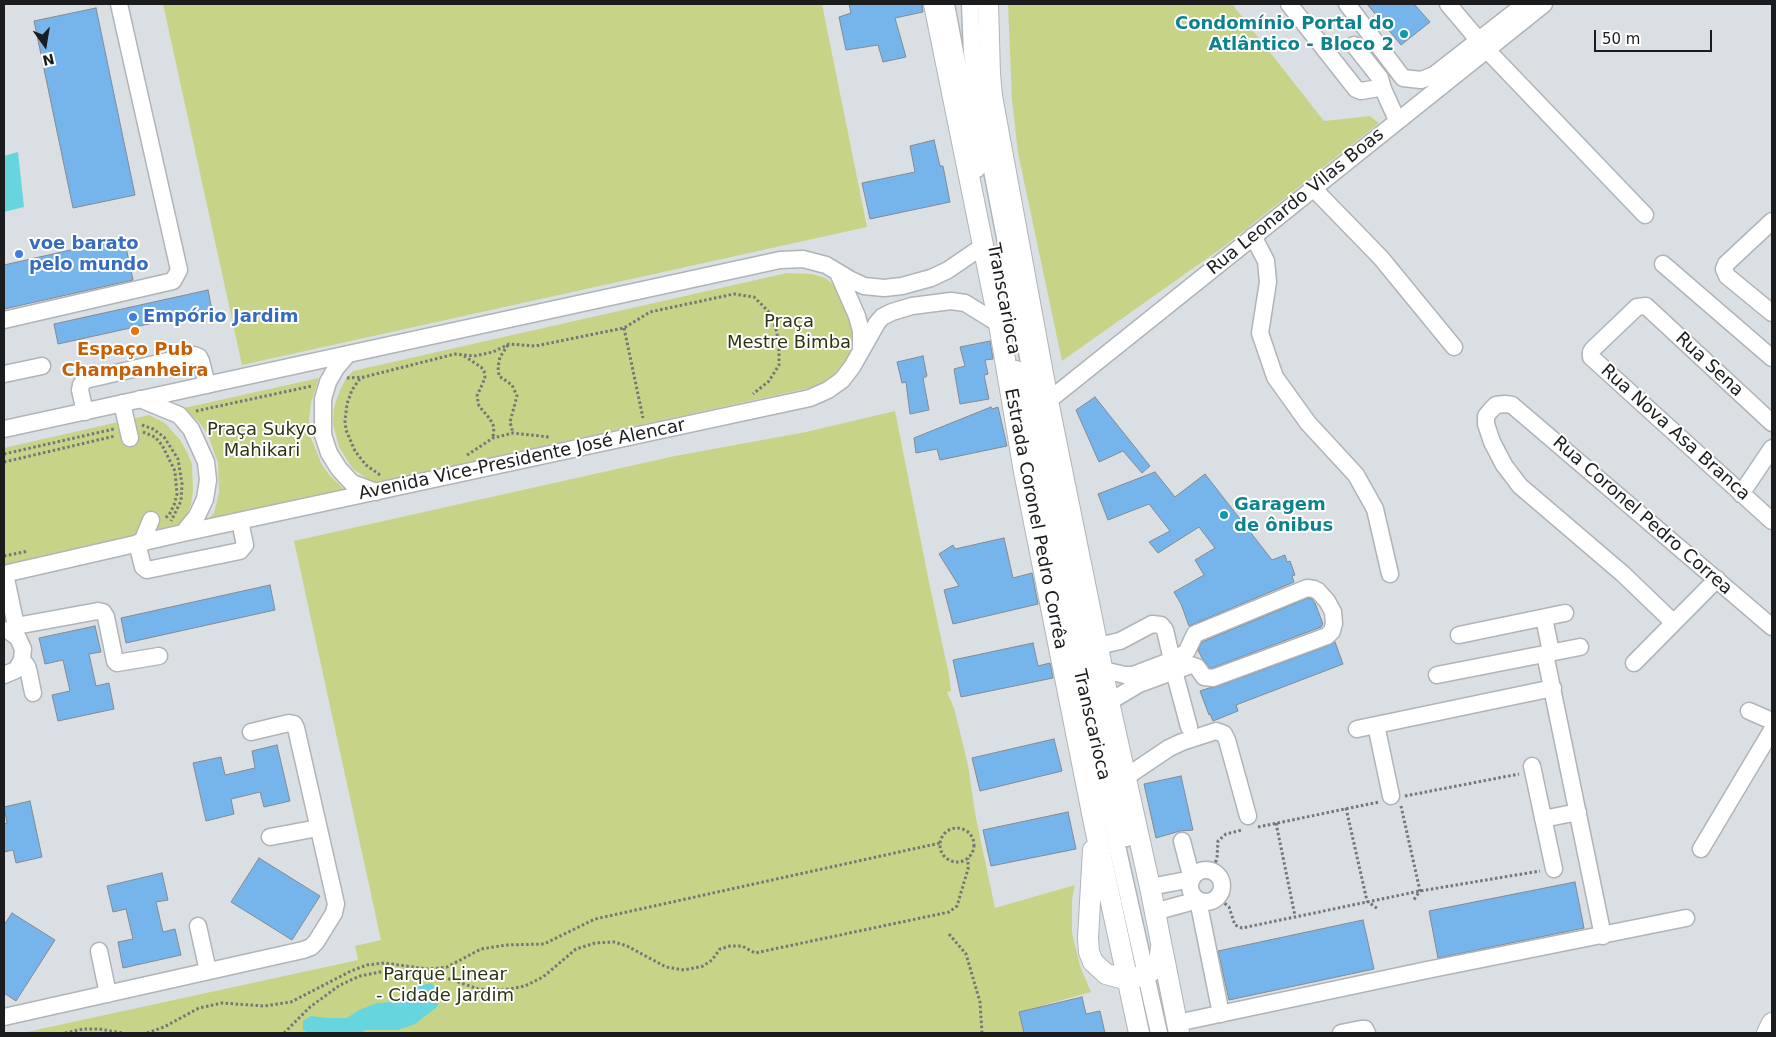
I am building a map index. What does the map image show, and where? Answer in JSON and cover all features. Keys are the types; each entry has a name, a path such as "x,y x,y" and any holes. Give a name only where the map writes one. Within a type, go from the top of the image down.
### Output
{"main road":[{"name":"Estrada Coronel Pedro Corrêa","path":"934,4 999,324 1024,472 1095,828 1144,974 1139,1033"},
{"name":"Estrada Coronel Pedro Corrêa","path":"988,4 992,96 1048,401 1102,670 1150,887 1175,1030"},
{"path":"1095,828 1088,938 1089,952 1093,962 1106,974 1144,974 1159,962 1161,944"},
{"path":"1767,1033 1772,1023"}],"street":[{"path":"4,320 173,282 179,270 119,4"},
{"name":"Transcarioca","path":"946,4 1030,437 1078,672 1144,974 1159,1033"},
{"name":"Transcarioca","path":"970,4 972,53 979,102 1092,676 1144,974 1175,1030"},
{"path":"1288,4 1356,89 1361,91 1383,89"},
{"path":"1347,4 1403,78 1421,80 1434,75 1482,44 1525,4"},
{"path":"1448,4 1482,44 1645,214"},
{"name":"Rua Leonardo Vilas Boas","path":"1048,401 1397,120 1482,44 1544,4"},
{"path":"1354,45 1380,78 1397,120"},
{"path":"1313,188 1381,258 1454,347"},
{"path":"1770,225 1726,264 1724,269 1727,276 1772,313"},
{"path":"1253,236 1266,261 1268,282 1260,333 1275,377 1308,422 1356,475 1375,509 1390,574"},
{"path":"4,429 780,260 803,259 826,265 864,286 874,288 902,286 931,278 948,270 983,246"},
{"path":"1663,264 1772,358"},
{"path":"837,272 857,316 862,342 860,353"},
{"name":"Avenida Vice-Presidente José Alencar","path":"4,570 145,532 183,533 810,398 828,390 842,380 882,317 912,306 951,301 965,303 999,324"},
{"name":"Rua Sena","path":"1646,306 1772,423"},
{"name":"Rua Nova Asa Branca","path":"1646,306 1637,307 1593,348 1591,357 1772,521"},
{"path":"348,354 336,368 328,382 324,400 323,435 329,453 339,469 352,483 376,492"},
{"path":"85,412 80,390 85,380 194,355 199,357 201,361 207,385"},
{"path":"4,374 42,366"},
{"path":"140,399 179,415 191,429 206,462 208,480 205,499 198,516 183,533"},
{"path":"122,403 131,430"},
{"name":"Rua Coronel Pedro Correa","path":"1673,622 1623,574 1520,486 1504,465 1486,424 1486,416 1496,405 1512,405 1772,626"},
{"path":"1741,494 1772,448"},
{"path":"145,532 143,567 147,570 240,551 245,545 240,521"},
{"path":"4,570 10,629 18,638 23,649 22,660 16,670 4,675"},
{"path":"1634,662 1717,579"},
{"path":"1102,670 1133,675 1176,664 1194,665 1204,677 1213,678 1327,636 1332,631 1334,623 1333,612 1318,591 1314,588 1307,588 1195,634 1187,651 1176,664 1109,702"},
{"path":"10,629 98,611 103,612 106,617 117,664 159,656"},
{"path":"1460,635 1565,613"},
{"path":"1544,618 1552,688 1603,936"},
{"path":"1098,646 1120,641 1152,624 1161,625 1165,630 1176,664 1189,727"},
{"path":"1437,676 1580,647"},
{"path":"22,660 30,674 33,692"},
{"path":"1357,729 1552,688"},
{"path":"1749,711 1772,721"},
{"path":"4,1017 303,950 311,947 316,942 334,913 336,904 294,724 289,723 251,732"},
{"path":"1376,725 1386,798"},
{"path":"1701,850 1772,730"},
{"path":"1126,777 1169,748 1216,731 1224,734 1228,740 1248,816"},
{"path":"1533,769 1554,869"},
{"path":"1543,819 1578,812"},
{"path":"270,837 318,828"},
{"path":"1182,841 1192,879 1191,890 1198,900 1221,1014"},
{"path":"1150,887 1192,879 1196,874 1203,871 1213,872 1220,879 1222,885 1221,892 1211,901 1198,900 1154,912"},
{"path":"1175,1030 1221,1014 1686,918"},
{"path":"198,926 208,971"},
{"path":"99,952 108,994"},
{"path":"1341,1033 1365,1029 1367,1033"}],"path":[{"path":"179,415 346,378 364,377 455,354 474,356 493,352 509,344 535,346 624,328 650,312 734,294 754,297 768,311 775,326 779,342 779,365 770,381 753,395 746,396"},
{"path":"624,328 643,418"},
{"path":"509,344 500,357 498,367 499,376 512,385 517,396 510,422 513,433"},
{"path":"462,355 481,366 484,371 485,378 477,396 480,406 494,427 493,438"},
{"path":"364,377 359,380 352,390 347,404 346,430 354,451 366,465 383,477"},
{"path":"634,420 652,416"},
{"path":"4,462 131,430 146,422"},
{"path":"4,454 131,430 153,429 164,437 178,459 182,484 181,501 176,513 167,526 145,532"},
{"path":"131,430 147,432 155,437 167,453 175,470 176,494 169,515 145,532"},
{"path":"466,456 493,438 513,433 552,438"},
{"path":"4,556 33,549"},
{"path":"4,570 32,554"},
{"path":"1413,901 1420,890 1399,797 1533,769"},
{"path":"1213,872 1217,857 1218,840 1226,834 1386,798"},
{"path":"1346,808 1367,901 1378,909"},
{"path":"1276,823 1295,916"},
{"path":"284,1033 310,1007 340,985 360,976 380,972 404,972 444,978 478,989 504,990 525,986 543,977 576,949 595,943 614,942 627,946 666,967 684,970 703,966 712,960 720,949 730,946 742,946 755,953 949,912 957,906 968,869 968,858 974,847 973,840 965,830 959,828 952,829 942,837 940,843 944,856 956,862 968,858"},
{"path":"147,1033 164,1027 198,1008 222,1003 264,1006 292,1002 367,965 384,963 428,969 447,967 482,949 506,945 544,944 594,919 940,843"},
{"path":"1217,897 1229,907 1235,924 1242,928 1420,890 1554,869"},
{"path":"949,934 966,954 980,1002 982,1033"},
{"path":"65,1033 83,1029 99,1029 123,1033"}],"green space":[{"path":"163,4 822,4 867,227 242,365"},
{"path":"1008,4 1232,4 1324,121 1370,116 1379,123 1226,245 1062,361 1018,153 1012,100"},
{"name":"Praça Mestre Bimba","path":"787,273 812,274 825,278 834,285 841,294 853,331 851,355 838,374 823,385 373,483 352,468 339,447 333,424 334,408 346,378 353,371"},
{"name":"Praça Sukyo Mahikari","path":"319,378 311,403 309,420 311,438 322,465 330,476 345,490 207,521 214,513 219,492 218,463 208,435 199,422 184,408"},
{"name":"Parque Linear - Cidade Jardim","path":"895,411 949,675 951,691 947,692 954,708 968,765 976,818 995,908 1075,885 1072,899 1072,933 1080,966 1091,992 1019,1012 1024,1033 22,1033 358,960 355,946 381,940 294,541 675,456 806,432"},
{"path":"149,415 165,423 180,440 192,464 193,490 191,505 184,521 174,529 4,568 4,448"}],"water":[{"path":"18,152 24,207 4,212 4,156"},
{"path":"431,983 440,991 442,997 437,1007 415,1024 398,1030 366,1030 361,1033 308,1033 303,1030 303,1021 311,1016 347,1018 359,1010 377,1003 392,1002 419,986"}],"building":[{"path":"849,4 922,4 923,12 895,18 906,57 883,62 878,45 846,50 839,17 851,13"},
{"name":"Condomínio Portal do Atlântico - Bloco 2","path":"1367,4 1414,4 1430,22 1401,45"},
{"path":"96,8 135,195 73,208 34,21"},
{"path":"934,140 940,166 943,166 950,202 870,219 862,183 915,172 910,146"},
{"path":"124,238 133,280 4,309 4,265"},
{"name":"Empório Jardim","path":"208,290 212,310 58,344 54,324"},
{"path":"990,341 993,359 985,360 988,374 984,375 989,399 960,404 954,369 965,366 960,347"},
{"path":"923,356 927,376 923,378 929,410 910,414 906,382 902,383 897,362"},
{"path":"1095,397 1150,466 1142,473 1123,451 1099,462 1076,410"},
{"path":"991,407 992,409 998,407 1007,446 940,460 937,449 916,453 914,438"},
{"path":"1155,472 1175,497 1205,474 1272,560 1285,555 1287,562 1290,561 1295,575 1292,576 1294,582 1189,626 1181,604 1174,592 1204,575 1195,560 1215,548 1199,527 1158,553 1149,542 1170,531 1149,504 1108,520 1098,494"},
{"path":"1004,538 1013,578 1032,573 1038,604 953,624 944,590 959,586 939,554 953,545 955,549"},
{"path":"270,585 275,610 126,643 121,618"},
{"path":"1308,598 1312,599 1315,603 1323,624 1321,627 1212,668 1202,658 1198,650 1202,642"},
{"path":"95,626 101,652 89,654 96,686 109,683 114,709 58,721 52,695 70,691 63,660 45,664 39,638"},
{"path":"1335,642 1343,664 1236,705 1238,711 1213,721 1209,715 1200,691 1216,687"},
{"path":"1033,643 1038,666 1050,663 1053,678 961,697 953,660"},
{"path":"1054,739 1062,771 980,791 972,758"},
{"path":"277,745 290,801 264,807 260,792 231,799 234,814 206,821 193,763 221,757 225,775 255,768 252,751"},
{"path":"1181,776 1193,830 1180,831 1156,838 1144,784"},
{"path":"30,801 42,857 16,863 13,850 4,852 4,824 7,823 4,807"},
{"path":"1068,812 1076,849 991,866 983,830"},
{"path":"259,858 320,896 292,940 231,902"},
{"path":"162,873 168,900 156,902 163,932 175,929 181,955 123,968 118,942 133,939 126,909 113,912 107,886"},
{"path":"1575,882 1584,928 1438,958 1429,911"},
{"path":"12,913 55,940 16,1001 4,993 4,925"},
{"path":"1363,920 1374,969 1229,1000 1218,951"},
{"path":"1082,997 1086,1014 1100,1011 1105,1033 1024,1033 1019,1012"}],"place":[{"name":"Condomínio Portal do Atlântico - Bloco 2","path":"1404,34"},
{"name":"voe barato pelo mundo","path":"19,254"},
{"name":"Empório Jardim","path":"133,317"},
{"name":"Espaço Pub Champanheira","path":"135,331"},
{"name":"Garagem de ônibus","path":"1224,515"}]}
